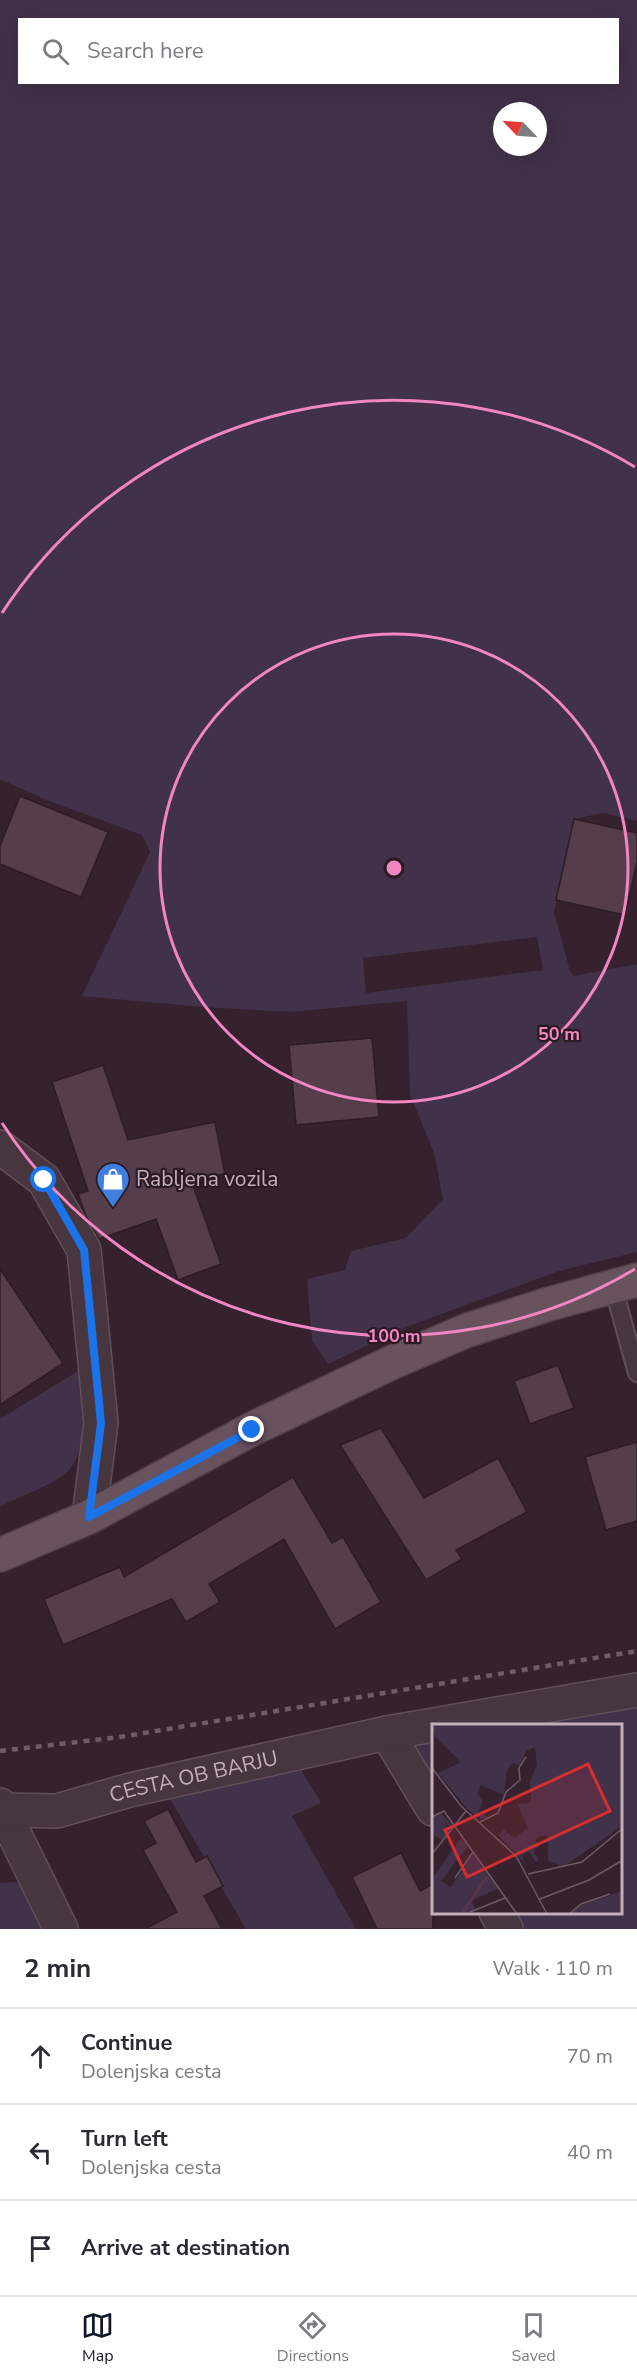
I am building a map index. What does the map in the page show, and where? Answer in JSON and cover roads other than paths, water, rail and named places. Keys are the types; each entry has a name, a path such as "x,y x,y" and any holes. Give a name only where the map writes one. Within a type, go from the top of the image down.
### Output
{"main road":[{"path":"0,1555 89,1517 252,1430 393,1362 468,1330 625,1283"}],"street":[{"path":"0,1147 44,1180 84,1250 101,1423 89,1517"},
{"name":"CESTA OB BARJU","path":"439,1724 637,1690"},
{"name":"CESTA OB BARJU","path":"1,1808 57,1811 130,1790 387,1733 432,1725"},
{"path":"387,1733 432,1807"},
{"path":"1,1808 61,1929"},
{"path":"497,1914 506,1929"}],"lane":[{"path":"625,1283 637,1372"}],"railway":[{"path":"0,1751 120,1737 637,1651"}],"place":[{"name":"Rabljena vozila","path":"113,1208"}]}
